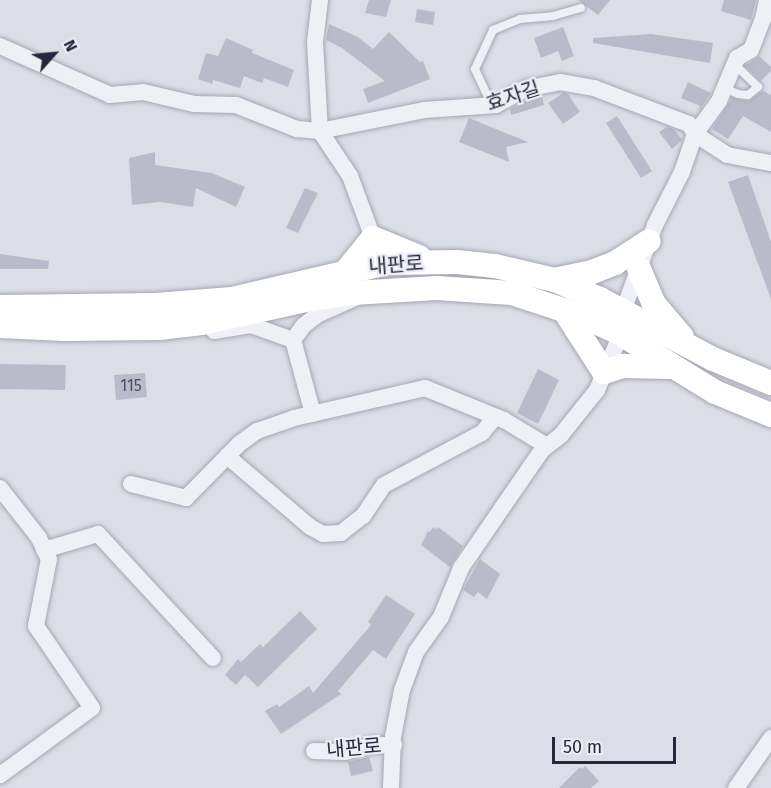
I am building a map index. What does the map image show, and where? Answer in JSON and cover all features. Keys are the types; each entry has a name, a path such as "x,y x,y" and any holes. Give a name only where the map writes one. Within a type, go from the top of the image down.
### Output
{"street":[{"path":"320,0 315,42 320,131 350,176 373,238 408,254 442,262"},
{"path":"622,323 649,241 682,172 695,134 719,101 737,58 751,50 763,19 767,0"},
{"name":"효자길","path":"0,46 110,95 143,92 194,104 236,105 297,129 320,131 424,110 496,105 525,89 560,82 594,88 689,124 695,134 728,155 771,163"},
{"path":"347,270 373,238"},
{"path":"554,280 592,272 615,262 649,241"},
{"name":"내판로","path":"0,307 156,305 231,299 347,270 387,263 442,262 495,266 554,280 622,323 672,367 715,392 771,416"},
{"path":"639,269 654,304 692,348"},
{"name":"내판로","path":"0,326 121,329 192,324 310,299 367,292 468,289 512,293 585,316 622,323 692,348 771,383"},
{"path":"293,340 303,326 317,315 367,292"},
{"path":"564,310 604,372 623,366 672,367"},
{"name":"내판로","path":"391,788 394,745 402,690 416,652 441,617 461,568 547,446 561,435 597,390 622,323"},
{"path":"192,324 216,332 251,325 293,340"},
{"path":"293,340 313,414"},
{"path":"131,484 186,498 226,456 257,431 313,414 424,388 495,417 547,446"},
{"path":"226,456 310,528 323,534 341,533 363,516 384,485 482,434 495,417"},
{"path":"0,489 39,538 49,559 36,626 92,708 0,775"},
{"path":"44,550 98,534 213,658"},
{"path":"736,788 771,738"},
{"name":"내판로","path":"315,751 345,752 373,745 394,745"}],"lane":[{"path":"496,105 488,97 475,69 493,30 520,19 553,16 581,8"},
{"path":"724,88 738,94 748,95 758,87 734,64"}],"building":[{"path":"369,0 391,0 386,17 365,13"},
{"path":"578,0 610,0 598,15"},
{"path":"724,0 756,0 751,20 721,11"},
{"path":"417,9 435,12 433,25 415,22"},
{"path":"329,24 358,37 373,49 389,32 420,62 423,61 430,79 368,103 363,89 385,81 342,48 326,40"},
{"path":"563,27 574,56 562,61 558,51 541,58 534,38"},
{"path":"651,34 713,43 710,63 593,43 593,38"},
{"path":"226,38 253,50 252,53 294,70 288,87 264,78 262,83 244,76 240,88 213,80 212,84 198,79 206,53 218,56"},
{"path":"759,56 771,67 771,71 761,81 745,66"},
{"path":"688,82 711,93 698,112 700,106 681,98"},
{"path":"763,91 771,95 771,132 743,116 728,139 712,129 732,98 748,101"},
{"path":"563,93 568,94 580,112 563,124 548,103"},
{"path":"542,96 544,105 511,115 510,109 529,99"},
{"path":"617,116 652,171 641,178 606,123"},
{"path":"469,118 528,142 506,147 509,162 459,142"},
{"path":"667,127 674,129 682,140 672,149 659,132"},
{"path":"155,152 155,165 212,173 245,187 236,207 196,188 193,207 160,202 132,205 129,158"},
{"path":"748,175 771,242 771,299 728,182"},
{"path":"305,188 318,193 298,233 286,228"},
{"path":"0,254 49,261 48,269 0,269"},
{"path":"0,364 66,365 65,390 0,389"},
{"path":"538,369 559,380 538,424 517,413"},
{"path":"145,373 147,397 116,400 114,375"},
{"path":"433,527 436,529 438,527 463,546 450,567 421,545 428,531 430,532"},
{"path":"480,559 500,574 487,599 478,592 474,597 463,590"},
{"path":"386,595 415,614 386,659 373,650 338,691 341,694 281,734 265,711 277,704 279,707 309,686 313,693 371,625 368,622"},
{"path":"300,611 317,629 258,687 245,675 236,685 225,675 238,659 241,662 260,644 263,647"},
{"path":"369,757 373,771 351,776 348,762"},
{"path":"585,766 599,781 591,788 559,788 580,767 582,769"}]}
